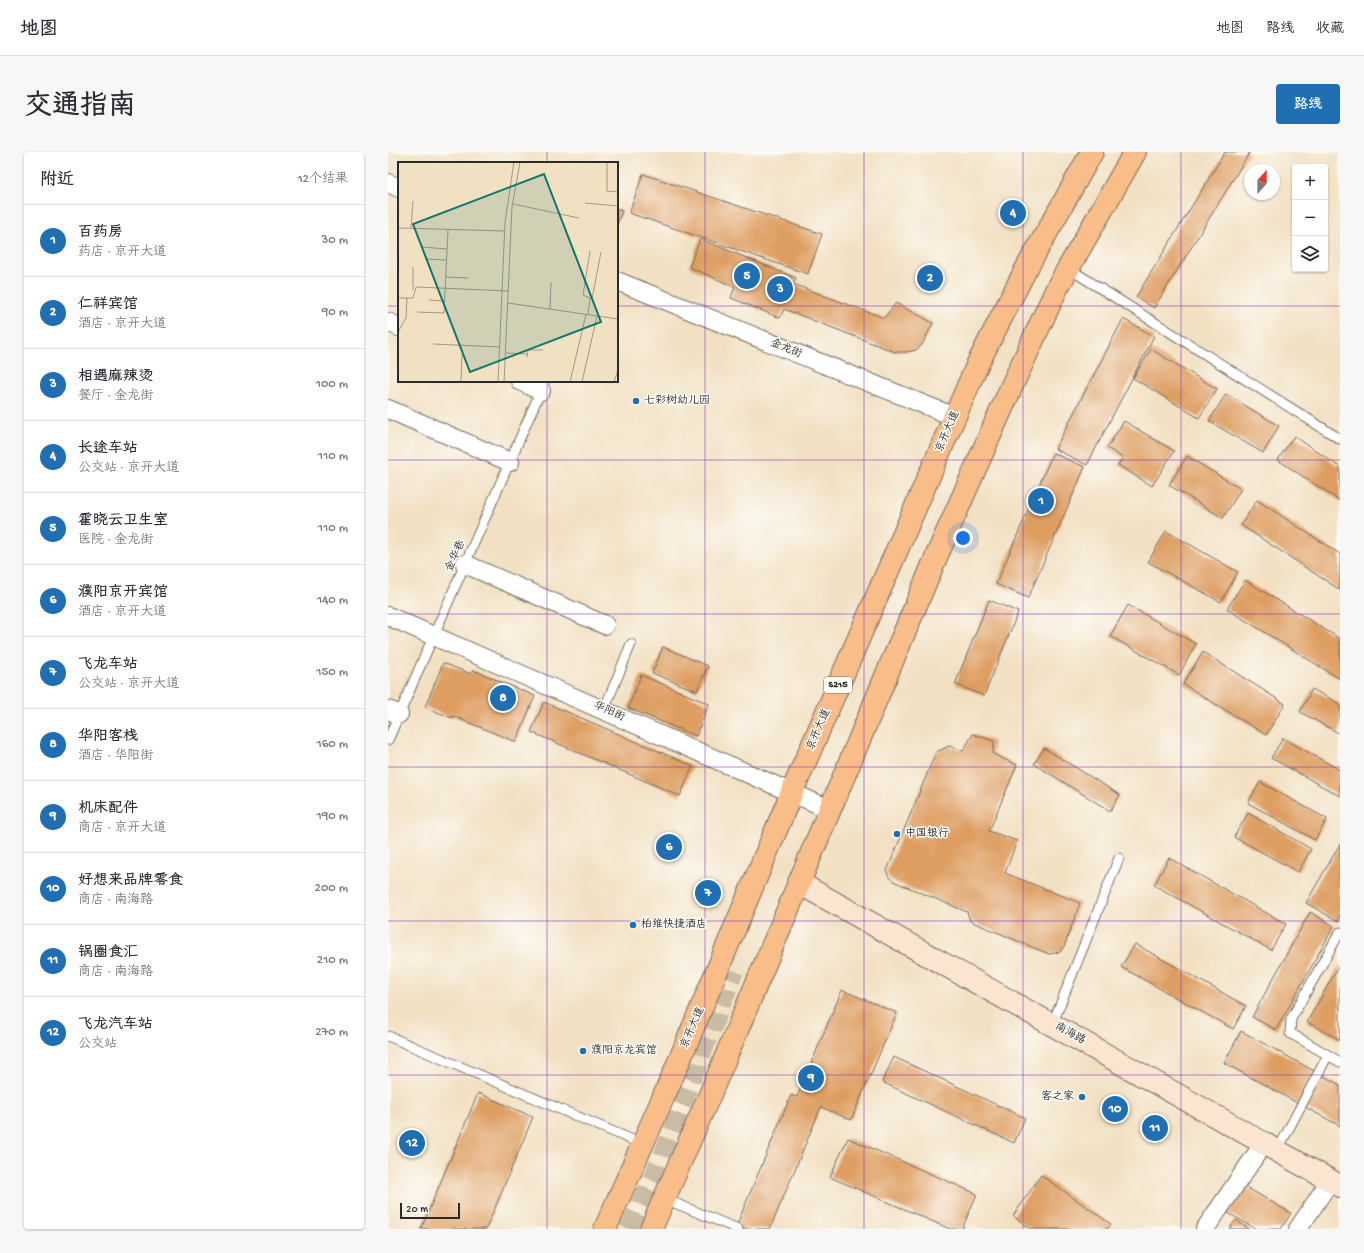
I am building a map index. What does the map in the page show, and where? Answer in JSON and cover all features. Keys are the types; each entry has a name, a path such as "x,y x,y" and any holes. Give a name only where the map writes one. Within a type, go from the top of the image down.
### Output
{"main road":[{"name":"京开大道","path":"605,1229 978,363 1025,271 1092,152"},
{"path":"652,1229 950,526 1018,374 1057,288 1135,152"}],"street":[{"path":"388,183 398,188"},
{"name":"金龙街","path":"618,281 955,417"},
{"path":"388,322 398,327"},
{"path":"525,382 543,386"},
{"path":"388,409 510,462"},
{"path":"465,564 605,625"},
{"name":"华阳街","path":"388,616 829,809"},
{"name":"南海路","path":"799,883 1335,1184"},
{"path":"1204,1229 1270,1147"},
{"path":"1298,1229 1335,1184"}],"lane":[{"path":"1068,268 1340,439"},
{"name":"金华巷","path":"388,740 394,712 434,636 543,386"},
{"path":"604,710 631,644"},
{"path":"1052,1025 1119,858"},
{"path":"1340,932 1291,1018 1290,1033 1340,1062"},
{"path":"388,1036 642,1144"},
{"path":"1270,1147 1328,1055"},
{"path":"665,1199 738,1229"}],"building":[{"path":"1225,152 1250,152 1154,308 1136,297"},
{"path":"643,174 822,234 808,274 629,213"},
{"path":"618,209 622,211 618,221"},
{"path":"700,239 796,278 793,284 884,318 896,303 933,323 922,345 916,350 895,352 784,309 780,318 731,298 735,287 689,267"},
{"path":"1123,319 1154,336 1087,465 1055,449"},
{"path":"1151,349 1217,389 1199,418 1133,378"},
{"path":"1226,394 1279,426 1263,453 1209,421"},
{"path":"1124,421 1174,451 1152,486 1118,465 1123,458 1107,448"},
{"path":"1294,436 1340,467 1340,501 1278,460"},
{"path":"1053,453 1085,467 1028,598 996,584"},
{"path":"1187,456 1241,489 1223,518 1169,485"},
{"path":"1257,500 1340,554 1340,590 1241,525"},
{"path":"1166,531 1238,572 1221,602 1148,562"},
{"path":"1245,580 1340,639 1340,679 1227,609"},
{"path":"989,600 1018,612 984,696 955,684"},
{"path":"1128,605 1196,644 1179,675 1110,636"},
{"path":"663,647 708,666 697,691 652,673"},
{"path":"1203,652 1285,704 1266,735 1183,684"},
{"path":"443,663 471,674 473,670 535,696 516,742 453,716 452,718 425,707"},
{"path":"641,675 709,704 696,736 628,708"},
{"path":"1312,689 1340,704 1340,734 1300,712"},
{"path":"544,702 693,766 680,796 531,732"},
{"path":"973,734 994,741 993,754 1017,765 989,831 1017,841 1005,873 1080,903 1064,947 1060,952 1049,954 970,921 967,912 893,881 888,876 887,871 936,752 949,746 963,751"},
{"path":"1283,738 1340,770 1340,796 1271,758"},
{"path":"1044,748 1120,795 1110,811 1034,764"},
{"path":"1260,782 1327,819 1315,840 1248,803"},
{"path":"1248,813 1311,849 1298,872 1234,837"},
{"path":"1340,844 1340,918 1338,921 1306,903"},
{"path":"1169,858 1286,924 1271,950 1154,885"},
{"path":"1310,912 1334,926 1276,1030 1252,1017"},
{"path":"1135,944 1246,1006 1233,1029 1121,967"},
{"path":"1340,964 1340,1040 1307,1022"},
{"path":"842,990 897,1013 851,1120 821,1107 770,1229 735,1229 791,1095 797,1097"},
{"path":"1241,1031 1340,1085 1340,1126 1224,1063"},
{"path":"894,1057 1025,1118 1014,1143 882,1082"},
{"path":"478,1093 533,1117 486,1229 421,1229"},
{"path":"848,1138 977,1194 962,1229 950,1229 830,1177"},
{"path":"1041,1175 1111,1224 1107,1229 1031,1229 1013,1216"},
{"path":"1244,1186 1291,1213 1281,1229 1256,1229 1228,1213"},
{"path":"1236,1220 1249,1229 1229,1229"}],"tunnel":[{"path":"628,1229 662,1156 735,971"}],"place":[{"name":"长途车站","path":"1013,213"},
{"name":"霍晓云卫生室","path":"747,276"},
{"name":"仁祥宾馆","path":"930,278"},
{"name":"相遇麻辣烫","path":"780,289"},
{"name":"七彩树幼儿园","path":"636,401"},
{"name":"百药房","path":"1041,501"},
{"name":"华阳客栈","path":"503,698"},
{"name":"中国银行","path":"897,834"},
{"name":"濮阳京开宾馆","path":"669,847"},
{"name":"飞龙车站","path":"708,893"},
{"name":"柏维快捷酒店","path":"633,925"},
{"name":"濮阳京龙宾馆","path":"583,1051"},
{"name":"机床配件","path":"811,1078"},
{"name":"客之家","path":"1082,1097"},
{"name":"好想来品牌零食","path":"1115,1109"},
{"name":"锅圈食汇","path":"1155,1128"},
{"name":"飞龙汽车站","path":"412,1143"}]}
